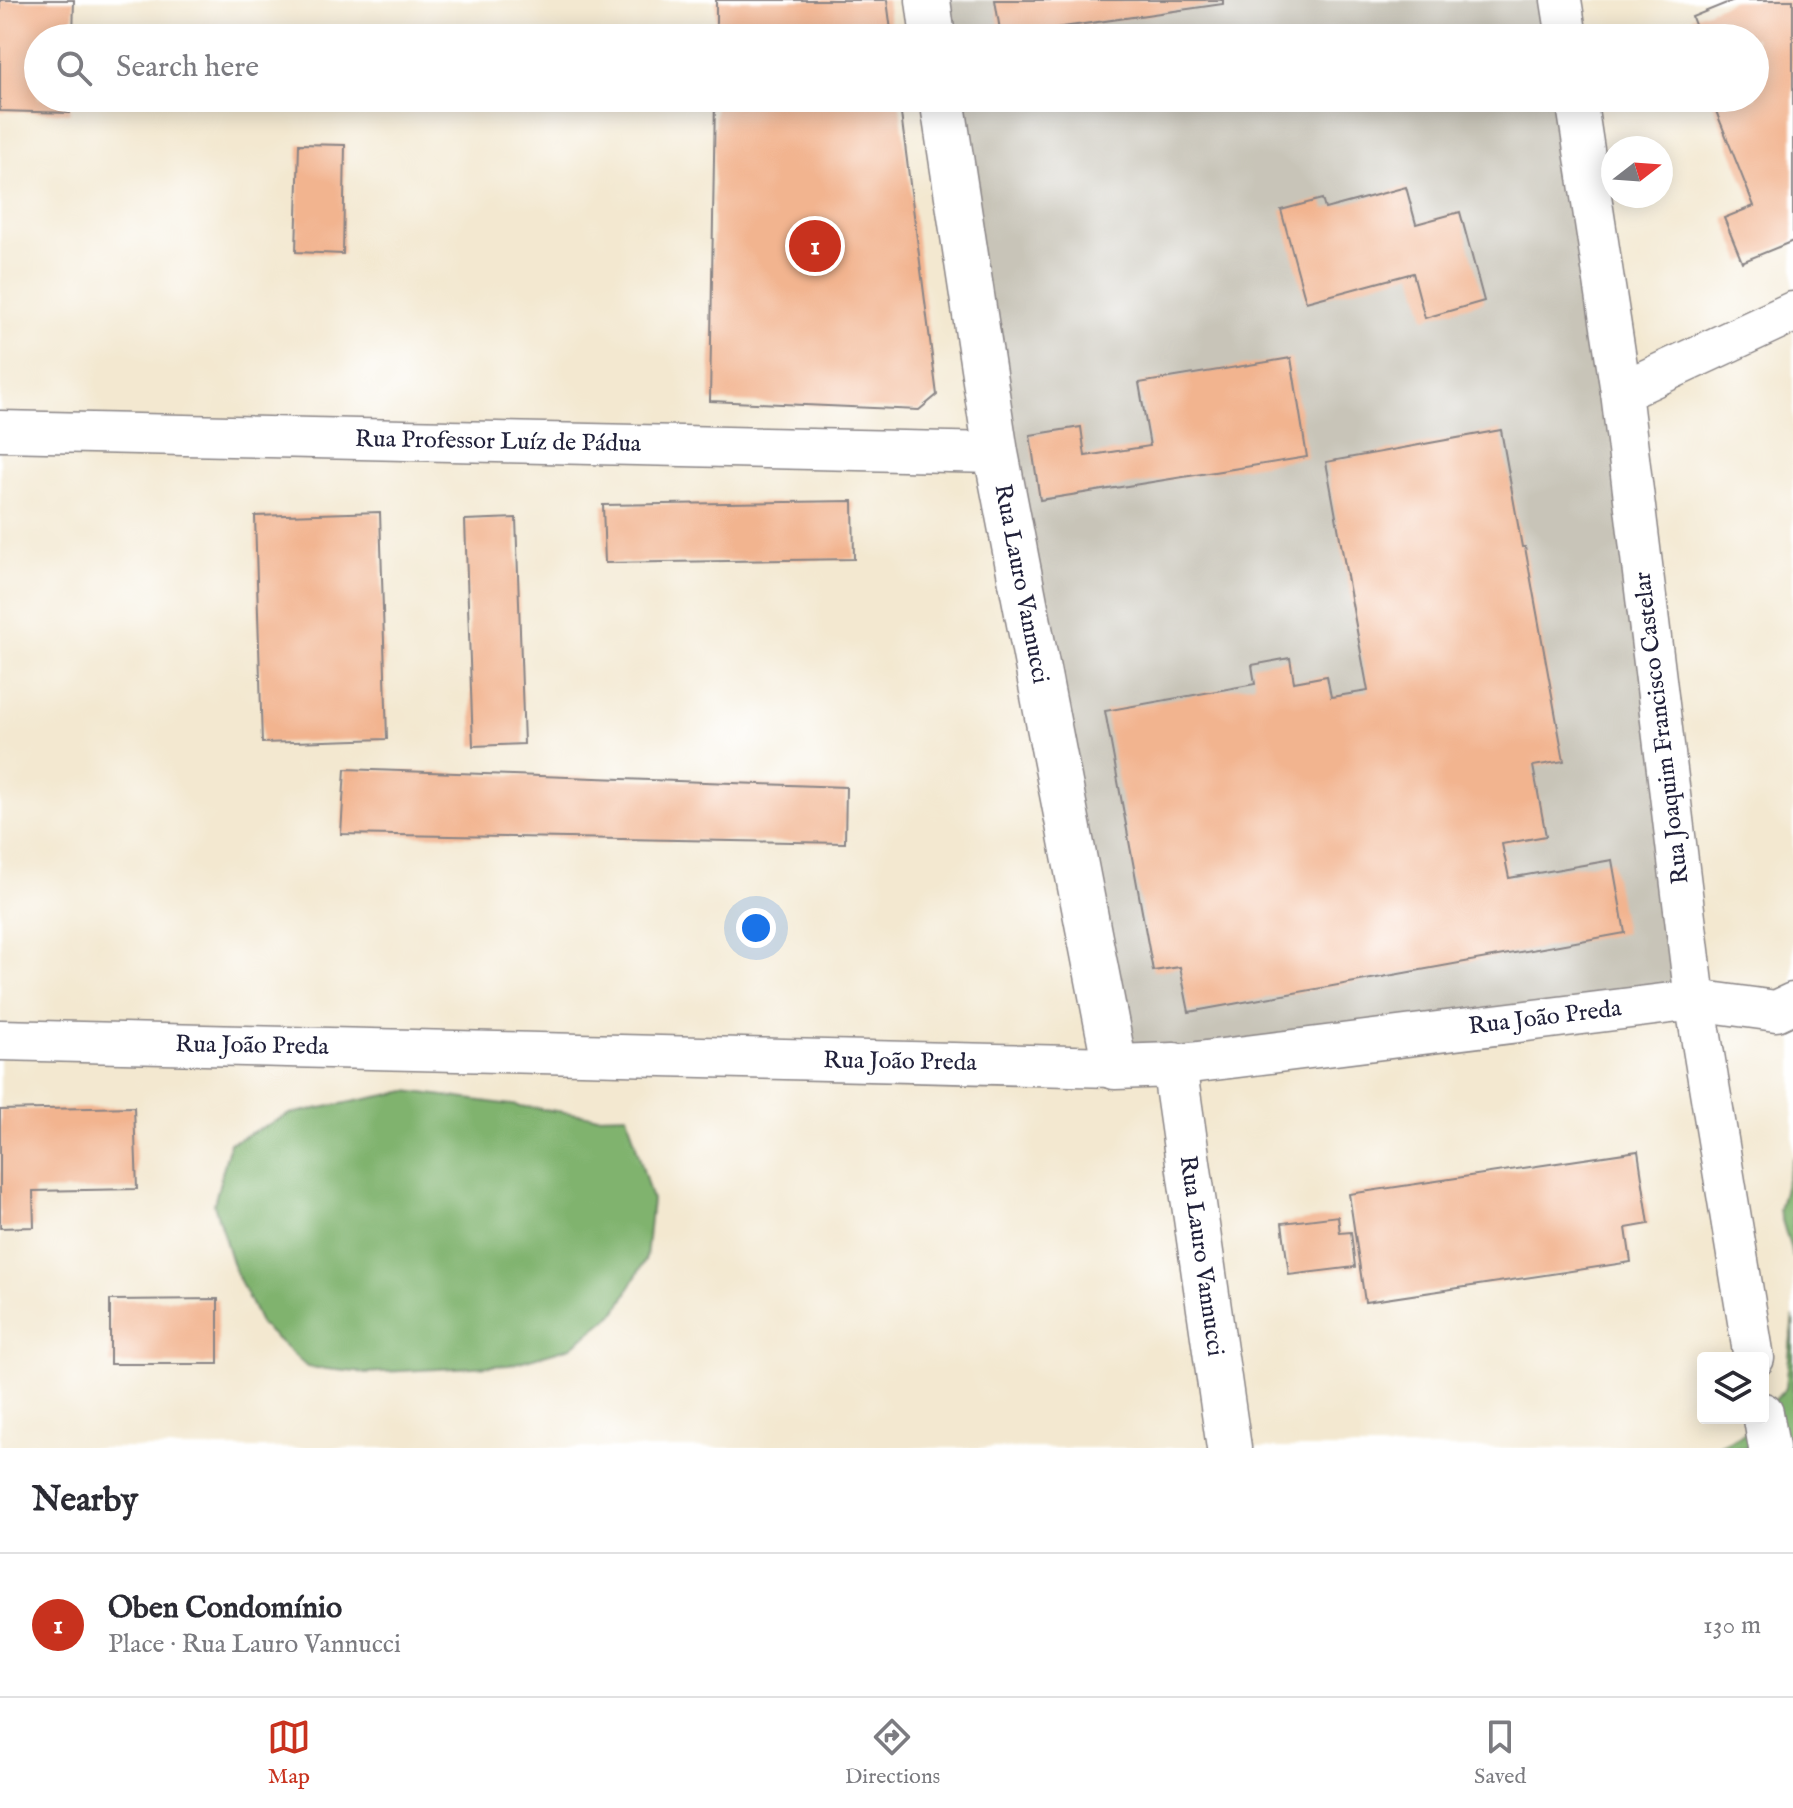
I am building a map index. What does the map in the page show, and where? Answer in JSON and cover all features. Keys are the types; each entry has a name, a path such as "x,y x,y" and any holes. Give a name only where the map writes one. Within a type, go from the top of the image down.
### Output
{"street":[{"path":"928,0 931,24"},
{"path":"1561,0 1565,24"},
{"name":"Rua Lauro Vannucci","path":"944,112 996,453 1115,1067"},
{"name":"Rua Joaquim Francisco Castelar","path":"1578,112 1621,392 1695,1000 1753,1352"},
{"path":"1621,392 1793,312"},
{"name":"Rua Professor Luíz de Pádua","path":"0,431 996,453"},
{"name":"Rua João Preda","path":"0,1040 1115,1067 1174,1065 1695,1000 1776,1011 1793,1003"},
{"name":"Rua Lauro Vannucci","path":"1174,1065 1229,1448"},
{"path":"1765,1424 1769,1448"}],"shaded area":[{"path":"932,0 1549,0 1553,24 935,24"},
{"path":"948,112 1565,112 1695,1000 1115,1067"}],"green space":[{"path":"407,1091 594,1116 627,1115 652,1200 646,1258 617,1311 571,1347 509,1365 365,1373 307,1367 261,1325 233,1266 214,1204 230,1143 290,1114"},
{"path":"1793,1157 1793,1257 1779,1210"},
{"path":"1793,1316 1793,1448 1715,1448 1743,1434 1752,1424 1769,1424 1769,1406 1786,1388"}],"building":[{"path":"0,0 74,0 73,24 24,24 24,112 0,111"},
{"path":"716,0 887,0 890,24 716,24"},
{"path":"995,0 1223,0 1223,4 1084,24 999,24"},
{"path":"1734,0 1793,0 1793,241 1742,262 1724,218 1754,206 1716,112 1769,112 1769,24 1695,24 1692,17"},
{"path":"715,112 901,112 937,395 919,410 710,401"},
{"path":"299,144 345,145 343,254 296,252"},
{"path":"1406,187 1416,224 1460,212 1484,301 1425,318 1413,273 1306,302 1281,210 1322,199 1325,209"},
{"path":"1291,358 1307,457 1040,500 1030,435 1081,427 1085,456 1150,446 1139,383"},
{"path":"1501,430 1564,761 1533,766 1546,836 1502,844 1509,878 1612,860 1625,933 1189,1012 1180,967 1153,971 1105,711 1255,684 1252,665 1290,658 1294,682 1327,676 1331,697 1368,691 1326,462"},
{"path":"853,501 854,559 605,563 603,505"},
{"path":"380,512 387,739 262,743 255,516"},
{"path":"516,518 524,744 473,746 465,520"},
{"path":"345,769 846,787 845,843 341,834"},
{"path":"134,1107 137,1189 33,1191 34,1227 0,1228 0,1110"},
{"path":"1638,1151 1649,1224 1626,1228 1631,1262 1365,1302 1349,1194"},
{"path":"1338,1216 1340,1233 1351,1232 1355,1267 1289,1275 1282,1223"},
{"path":"218,1299 218,1364 110,1364 110,1300"}],"place":[{"name":"Oben Condomínio","path":"815,246"}]}
